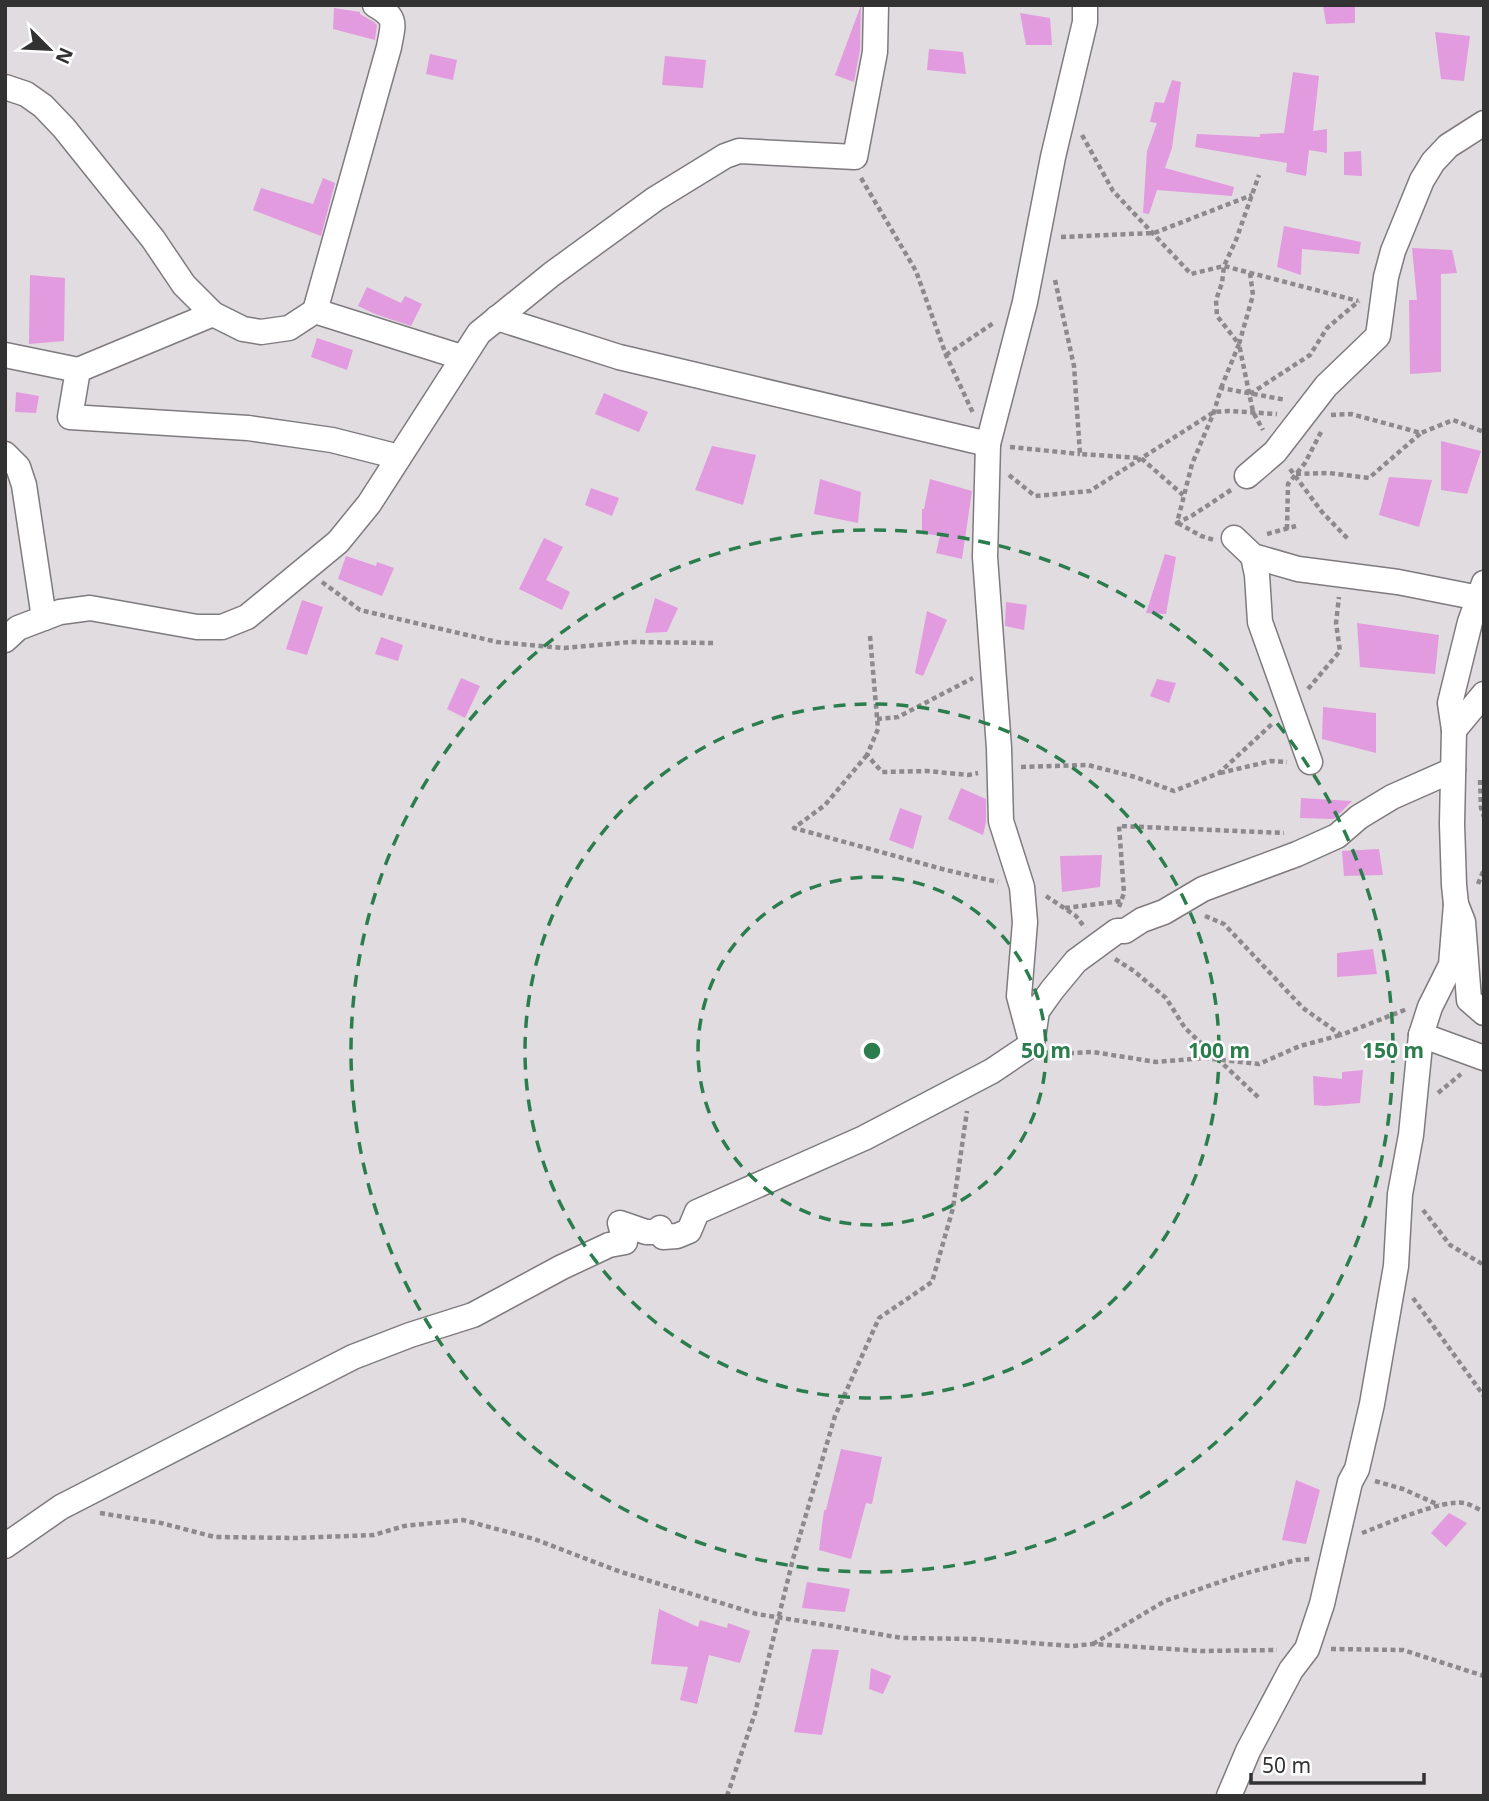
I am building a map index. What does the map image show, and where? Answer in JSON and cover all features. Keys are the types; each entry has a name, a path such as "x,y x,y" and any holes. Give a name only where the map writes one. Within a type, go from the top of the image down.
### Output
{"street":[{"path":"5,87 26,94 43,106 64,128 153,239 184,285 213,314 243,328 261,332 289,328 315,312 389,47 394,23 390,15 375,5"},
{"path":"5,640 18,628 44,618 60,612 90,608 197,627 222,627 247,617 338,542 369,504 479,333 552,274 635,214 724,156 739,151 855,157 874,52 876,5"},
{"path":"1040,1049 1019,996 1025,922 1022,887 1001,821 985,557 988,444 1025,302 1065,104 1085,22 1085,5"},
{"path":"1247,476 1314,412 1326,386 1378,336 1392,251 1422,180 1433,162 1448,146 1484,122"},
{"path":"315,312 461,358"},
{"path":"5,355 78,370 213,314"},
{"path":"497,318 619,357 988,444"},
{"path":"78,370 71,417 248,428 332,440 399,457"},
{"path":"5,454 18,467 24,485 44,618"},
{"path":"1234,538 1252,556 1298,569 1398,582 1482,587"},
{"path":"1252,556 1257,575 1260,622 1310,762"},
{"path":"1228,1796 1266,1716 1291,1670 1307,1649 1322,1604 1350,1482 1357,1469 1372,1404 1396,1266 1400,1194 1421,1035 1434,999 1451,965 1456,904 1452,845 1454,730 1450,703 1484,572"},
{"path":"1454,730 1484,694"},
{"path":"1454,730 1484,720"},
{"path":"1040,1049 1037,1011 1076,961 1116,931 1125,931 1203,889 1337,836 1359,817 1392,797 1453,770"},
{"path":"1456,904 1463,922 1469,1000 1484,1013"},
{"path":"1421,1035 1484,1058"},
{"path":"5,1546 61,1507 353,1357 473,1315 562,1267 609,1245 625,1242 620,1223 646,1232 656,1232 660,1228 663,1237 677,1236 689,1231 697,1212 864,1138 1040,1049"}],"path":[{"path":"1065,104 1113,191 1191,274 1224,266 1358,301"},
{"path":"855,157 856,168 916,271 946,355 988,444 1007,474 1035,496 1090,491 1214,412 1351,414 1421,433"},
{"path":"1247,476 1217,500 1177,523 1192,464 1239,344 1217,316 1216,300 1224,266 1259,175"},
{"path":"1052,237 1154,233 1253,194"},
{"path":"1250,394 1310,355 1327,328 1386,277"},
{"path":"1054,278 1074,366 1080,454"},
{"path":"946,355 1025,302"},
{"path":"1221,388 1314,412"},
{"path":"1287,529 1288,484 1321,436 1314,412"},
{"path":"1295,474 1329,473 1369,478 1421,433 1453,420 1484,432"},
{"path":"988,444 1142,458 1183,495"},
{"path":"307,570 360,610 497,642 564,648 630,642 714,643"},
{"path":"1219,773 1290,708 1340,651 1336,623"},
{"path":"870,636 878,729 867,755 825,805 794,828 946,870 1022,887 1053,899 1076,916 1102,942"},
{"path":"877,719 898,717 993,669"},
{"path":"867,755 882,772 927,771 968,775 999,769 1088,765 1135,777 1174,791 1219,773 1271,761 1310,762"},
{"path":"1480,780 1484,817"},
{"path":"1259,1098 1185,1028 1166,998 1134,971 1103,952 1102,942 1124,893 1119,827 1296,834"},
{"path":"1065,908 1132,900"},
{"path":"1177,905 1224,923 1303,1008 1341,1035"},
{"path":"1040,1049 1094,1052 1156,1062 1204,1058 1259,1064 1300,1046 1341,1035 1434,999"},
{"path":"1412,1116 1464,1073"},
{"path":"727,1796 755,1713 793,1559 835,1416 879,1318 932,1282 953,1208 968,1104"},
{"path":"1400,1194 1421,1208 1450,1245 1484,1265"},
{"path":"1396,1266 1412,1297 1484,1396"},
{"path":"1357,1469 1373,1480 1403,1489 1440,1506"},
{"path":"1093,1644 1166,1601 1244,1574 1296,1560 1332,1559 1351,1538 1398,1519 1463,1502 1484,1512"},
{"path":"61,1507 161,1523 215,1536 295,1538 374,1535 404,1526 463,1520 534,1539 621,1572 757,1614 902,1638 976,1639 1072,1646 1093,1644 1201,1651 1403,1650 1484,1676"}],"building":[{"path":"861,5 860,50 854,82 835,75"},
{"path":"1323,5 1355,5 1355,23 1326,24"},
{"path":"334,8 360,12 374,22 377,25 375,40 333,29"},
{"path":"1020,13 1050,18 1052,45 1026,45"},
{"path":"1435,32 1470,36 1464,81 1441,79"},
{"path":"929,49 963,52 966,74 927,70"},
{"path":"430,54 457,60 453,80 426,74"},
{"path":"665,56 706,60 703,88 662,85"},
{"path":"1293,72 1319,76 1313,131 1327,129 1327,153 1309,150 1306,176 1286,172 1287,163 1195,147 1197,134 1260,137 1260,134 1284,133"},
{"path":"1172,80 1181,82 1172,148 1165,168 1234,187 1232,196 1157,190 1149,214 1143,213 1147,151 1157,123 1150,122 1155,102 1164,103"},
{"path":"1361,151 1362,176 1344,175 1344,152"},
{"path":"323,178 335,183 321,236 253,210 261,188 313,204"},
{"path":"1284,226 1361,242 1359,254 1302,249 1301,275 1277,267"},
{"path":"1412,248 1452,250 1457,273 1441,274 1441,372 1410,374 1409,300 1417,300"},
{"path":"30,275 65,278 64,341 29,344"},
{"path":"367,287 401,303 405,296 422,304 411,326 358,306"},
{"path":"317,338 353,350 347,370 311,357"},
{"path":"16,392 39,396 36,413 15,412"},
{"path":"604,393 648,412 639,432 595,414"},
{"path":"1441,441 1481,451 1467,494 1441,490"},
{"path":"712,446 756,455 743,505 695,490"},
{"path":"1389,477 1432,480 1419,527 1379,515"},
{"path":"820,479 861,492 858,523 814,514"},
{"path":"930,479 972,491 962,559 936,553 940,536 922,533 922,509"},
{"path":"591,488 619,498 612,516 585,505"},
{"path":"544,538 563,547 546,580 570,592 562,610 519,589"},
{"path":"1165,554 1176,557 1166,614 1146,613"},
{"path":"346,556 376,566 377,562 394,568 382,596 338,579"},
{"path":"655,598 678,608 667,632 645,633"},
{"path":"302,600 323,607 307,655 286,649"},
{"path":"1006,602 1027,605 1024,630 1005,626"},
{"path":"927,611 947,620 923,676 915,673"},
{"path":"1357,623 1439,635 1435,674 1360,667"},
{"path":"381,637 403,645 398,661 375,654"},
{"path":"461,678 480,686 465,718 447,709"},
{"path":"1157,679 1176,683 1169,703 1150,696"},
{"path":"1323,707 1376,713 1376,753 1322,739"},
{"path":"961,788 986,799 983,835 948,819"},
{"path":"1301,798 1352,801 1334,819 1300,818"},
{"path":"900,808 922,816 913,849 889,840"},
{"path":"1379,849 1383,875 1344,876 1342,851"},
{"path":"1102,855 1100,887 1062,892 1060,856"},
{"path":"1373,949 1377,974 1337,977 1337,953"},
{"path":"1363,1070 1360,1103 1314,1105 1313,1076 1342,1079 1342,1072"},
{"path":"841,1449 882,1457 872,1504 866,1503 851,1559 819,1550 824,1510"},
{"path":"1296,1480 1320,1490 1306,1544 1282,1540"},
{"path":"1449,1513 1467,1523 1446,1547 1431,1533"},
{"path":"807,1582 850,1589 845,1612 802,1608"},
{"path":"659,1609 698,1627 700,1620 727,1628 728,1623 750,1631 740,1663 709,1655 697,1704 680,1700 688,1667 651,1664"},
{"path":"812,1649 839,1650 822,1735 794,1732"},
{"path":"871,1668 891,1676 883,1694 869,1689"}]}
